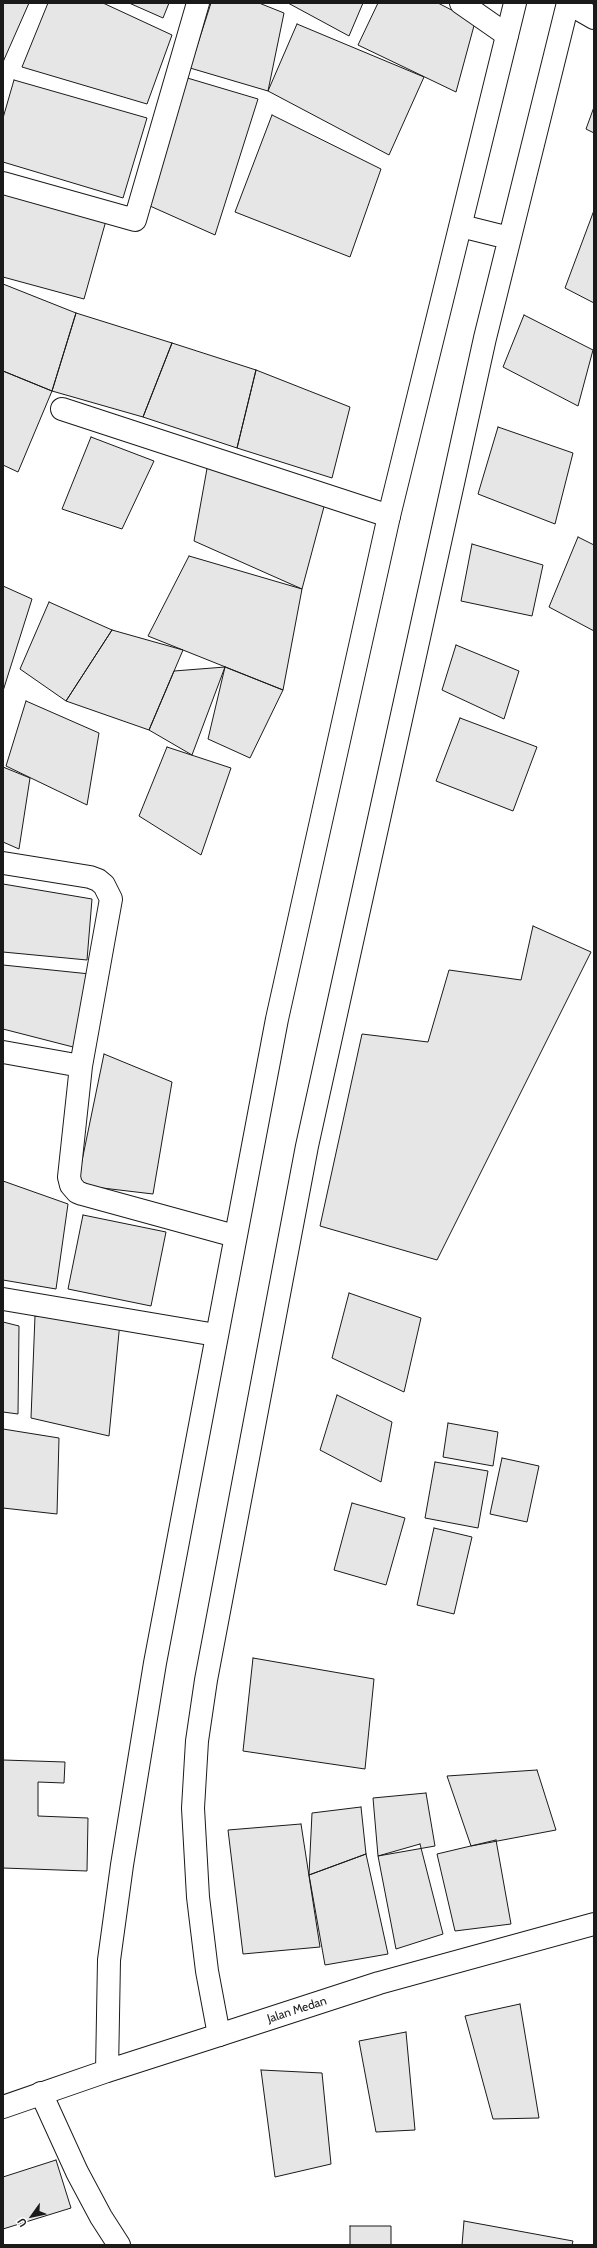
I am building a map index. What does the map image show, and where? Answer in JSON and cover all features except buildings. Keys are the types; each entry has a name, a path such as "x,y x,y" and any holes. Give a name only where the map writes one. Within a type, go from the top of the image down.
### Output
{"main road":[{"path":"3,183 135,220 198,3"},
{"path":"462,3 507,35"},
{"path":"107,2071 109,1960 122,1865 155,1663 277,1019 390,516 515,3"},
{"path":"219,2035 207,1971 198,1897 193,1808 197,1741 206,1680 307,1146 485,338 568,3 594,18"},
{"path":"461,226 509,238"},
{"path":"62,410 390,516"},
{"path":"3,863 90,877 98,880 104,885 111,900 81,1066 69,1177 77,1192 235,1236"},
{"path":"3,1052 81,1066"},
{"path":"3,1299 216,1335"},
{"name":"Jalan Medan","path":"3,2107 107,2071 379,1983 594,1924"},
{"path":"41,2093 77,2172 118,2245"}]}
